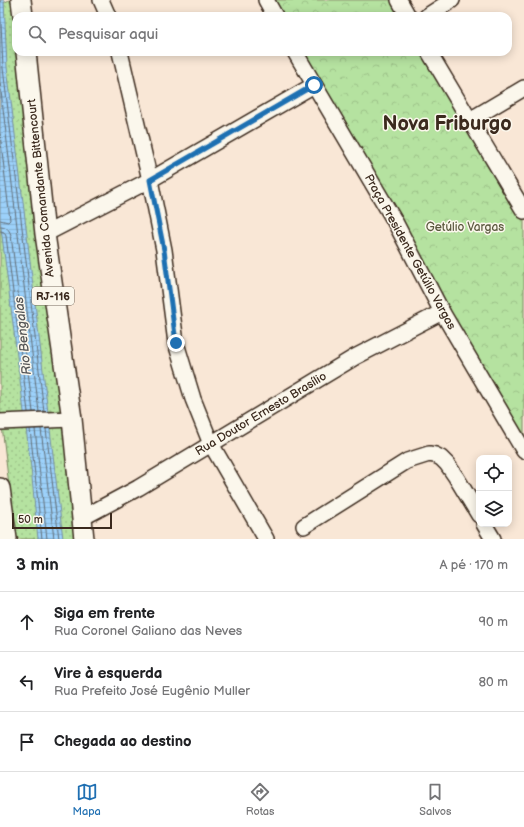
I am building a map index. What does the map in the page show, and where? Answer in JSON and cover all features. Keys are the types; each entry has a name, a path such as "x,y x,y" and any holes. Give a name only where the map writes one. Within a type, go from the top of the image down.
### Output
{"main road":[{"path":"20,0 22,12"},
{"name":"Avenida Comandante Bittencourt","path":"26,56 45,234 72,419 84,539"},
{"path":"0,488 7,539"}],"street":[{"path":"101,0 106,12"},
{"path":"266,0 273,12"},
{"path":"398,0 406,12"},
{"path":"433,12 452,0"},
{"path":"121,56 150,180 164,250 176,343 193,400 211,444 266,539"},
{"name":"Praça Presidente Getúlio Vargas","path":"297,56 394,220 442,312 524,451"},
{"path":"431,56 524,211"},
{"path":"45,234 150,180 314,85"},
{"path":"470,120 524,88"},
{"name":"Rua Doutor Ernesto Brasílio","path":"82,518 138,488 355,358 442,312"},
{"path":"0,422 72,419"},
{"path":"304,526 407,461 429,454 441,458 447,464 476,511"},
{"path":"486,527 493,539"}],"green space":[{"path":"12,0 13,12 12,12 12,56 18,56 76,539 15,539 0,408 0,5"},
{"path":"266,0 399,0 406,12 273,12"},
{"name":"Getúlio Vargas","path":"297,56 431,56 524,211 524,451"}],"water":[{"name":"Rio Bengalas","path":"0,0 4,0 7,67 63,539 38,539 31,468 0,220"}],"district":[{"name":"Nova Friburgo","path":"447,124"}],"route":[{"path":"176,343 164,250 150,180 314,85"}]}
